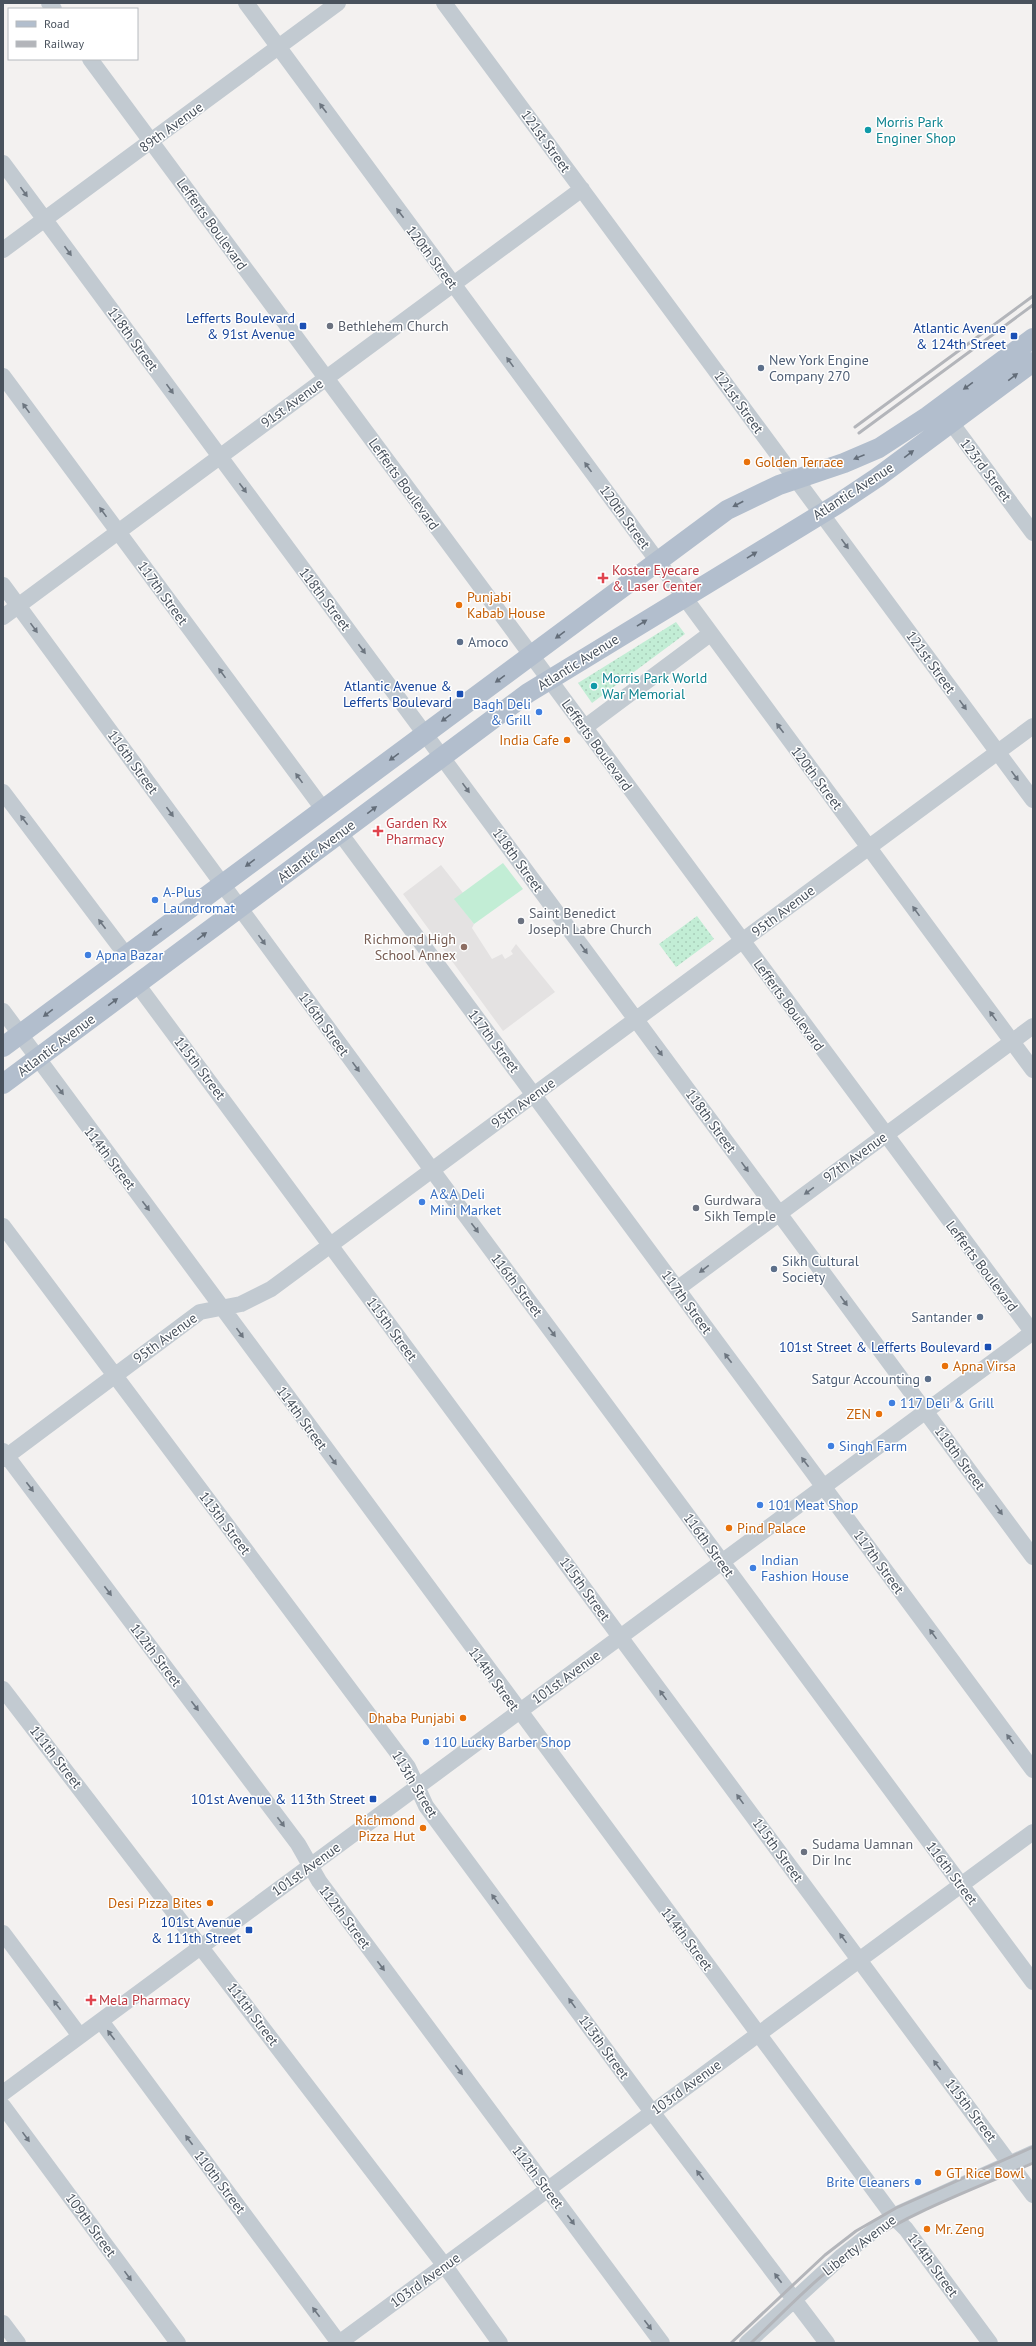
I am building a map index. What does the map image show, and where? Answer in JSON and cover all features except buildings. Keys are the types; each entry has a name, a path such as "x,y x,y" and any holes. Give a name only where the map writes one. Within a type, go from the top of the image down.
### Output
{"main road":[{"name":"Atlantic Avenue","path":"3,1047 222,883 727,510 796,478 869,453 900,435 1033,338"},
{"name":"Atlantic Avenue","path":"3,1084 442,757 549,680 822,513 878,477 1033,362"}],"street":[{"name":"120th Street","path":"246,3 1033,1070"},
{"name":"89th Avenue","path":"3,250 338,3"},
{"name":"121st Street","path":"444,3 1033,800"},
{"name":"Lefferts Boulevard","path":"91,60 1033,1333"},
{"name":"118th Street","path":"3,163 1033,1557"},
{"name":"91st Avenue","path":"3,617 582,189"},
{"name":"117th Street","path":"3,376 323,809"},
{"name":"123rd Street","path":"939,407 1033,533"},
{"name":"116th Street","path":"3,586 432,1170 1033,1982"},
{"path":"584,728 710,634"},
{"name":"95th Avenue","path":"4,1455 115,1376 200,1312 255,1299 636,1020 1033,726"},
{"path":"3,792 126,955"},
{"name":"117th Street","path":"340,833 1033,1770"},
{"name":"115th Street","path":"137,984 1033,2195"},
{"name":"114th Street","path":"3,1011 519,1712 893,2216 906,2229 990,2343"},
{"name":"97th Avenue","path":"677,1289 1033,1026"},
{"name":"113th Street","path":"3,1226 408,1767 426,1806 652,2112 827,2343"},
{"name":"101st Avenue","path":"3,2093 1033,1333"},
{"name":"112th Street","path":"4,1455 298,1844 319,1882 662,2343"},
{"name":"111th Street","path":"3,1688 445,2266 500,2343"},
{"name":"103rd Avenue","path":"339,2343 1033,1832"},
{"path":"3,1933 80,2036"},
{"name":"110th Street","path":"101,2021 339,2343"},
{"name":"109th Street","path":"3,2106 178,2343"},
{"name":"Liberty Avenue","path":"747,2343 842,2256 893,2216 1033,2154"},
{"path":"3,2323 18,2343"}],"shaded area":[{"name":"Richmond High School Annex","path":"441,865 463,893 455,899 474,924 472,928 492,959 502,954 505,959 513,954 511,951 516,944 555,992 503,1031 403,894"}],"green space":[{"path":"676,622 685,634 592,703 578,683"},
{"path":"503,863 523,889 474,924 454,899"},
{"path":"697,916 714,939 676,967 659,944"}],"railway":[{"path":"855,427 1033,296"},
{"path":"859,433 1033,305"},
{"path":"731,2343 825,2255 856,2231 896,2208 1033,2147"},
{"path":"751,2343 820,2278 865,2243 926,2209 1033,2163"}],"place":[{"name":"Morris Park Enginer Shop","path":"868,130"},
{"name":"Lefferts Boulevard & 91st Avenue","path":"303,326"},
{"name":"Bethlehem Church","path":"330,326"},
{"name":"Atlantic Avenue & 124th Street","path":"1014,336"},
{"name":"New York Engine Company 270","path":"761,368"},
{"name":"Golden Terrace","path":"747,462"},
{"name":"Koster Eyecare & Laser Center","path":"603,578"},
{"name":"Punjabi Kabab House","path":"459,605"},
{"name":"Amoco","path":"460,642"},
{"name":"Morris Park World War Memorial","path":"594,686"},
{"name":"Atlantic Avenue & Lefferts Boulevard","path":"460,694"},
{"name":"Bagh Deli & Grill","path":"539,712"},
{"name":"India Cafe","path":"567,740"},
{"name":"Garden Rx Pharmacy","path":"378,831"},
{"name":"A-Plus Laundromat","path":"155,900"},
{"name":"Saint Benedict Joseph Labre Church","path":"521,921"},
{"name":"Richmond High School Annex","path":"464,947"},
{"name":"Apna Bazar","path":"88,955"},
{"name":"A&A Deli Mini Market","path":"422,1202"},
{"name":"Gurdwara Sikh Temple","path":"696,1208"},
{"name":"Sikh Cultural Society","path":"774,1269"},
{"name":"Santander","path":"980,1317"},
{"name":"101st Street & Lefferts Boulevard","path":"988,1347"},
{"name":"Apna Virsa","path":"945,1366"},
{"name":"Satgur Accounting","path":"928,1379"},
{"name":"117 Deli & Grill","path":"892,1403"},
{"name":"ZEN","path":"879,1414"},
{"name":"Singh Farm","path":"831,1446"},
{"name":"101 Meat Shop","path":"760,1505"},
{"name":"Pind Palace","path":"729,1528"},
{"name":"Indian Fashion House","path":"753,1568"},
{"name":"Dhaba Punjabi","path":"463,1718"},
{"name":"110 Lucky Barber Shop","path":"426,1742"},
{"name":"101st Avenue & 113th Street","path":"373,1799"},
{"name":"Richmond Pizza Hut","path":"423,1828"},
{"name":"Sudama Uamnan Dir Inc","path":"804,1852"},
{"name":"Desi Pizza Bites","path":"210,1903"},
{"name":"101st Avenue & 111th Street","path":"249,1930"},
{"name":"Mela Pharmacy","path":"91,2000"},
{"name":"GT Rice Bowl","path":"938,2173"},
{"name":"Brite Cleaners","path":"918,2182"},
{"name":"Mr. Zeng","path":"927,2229"}]}
